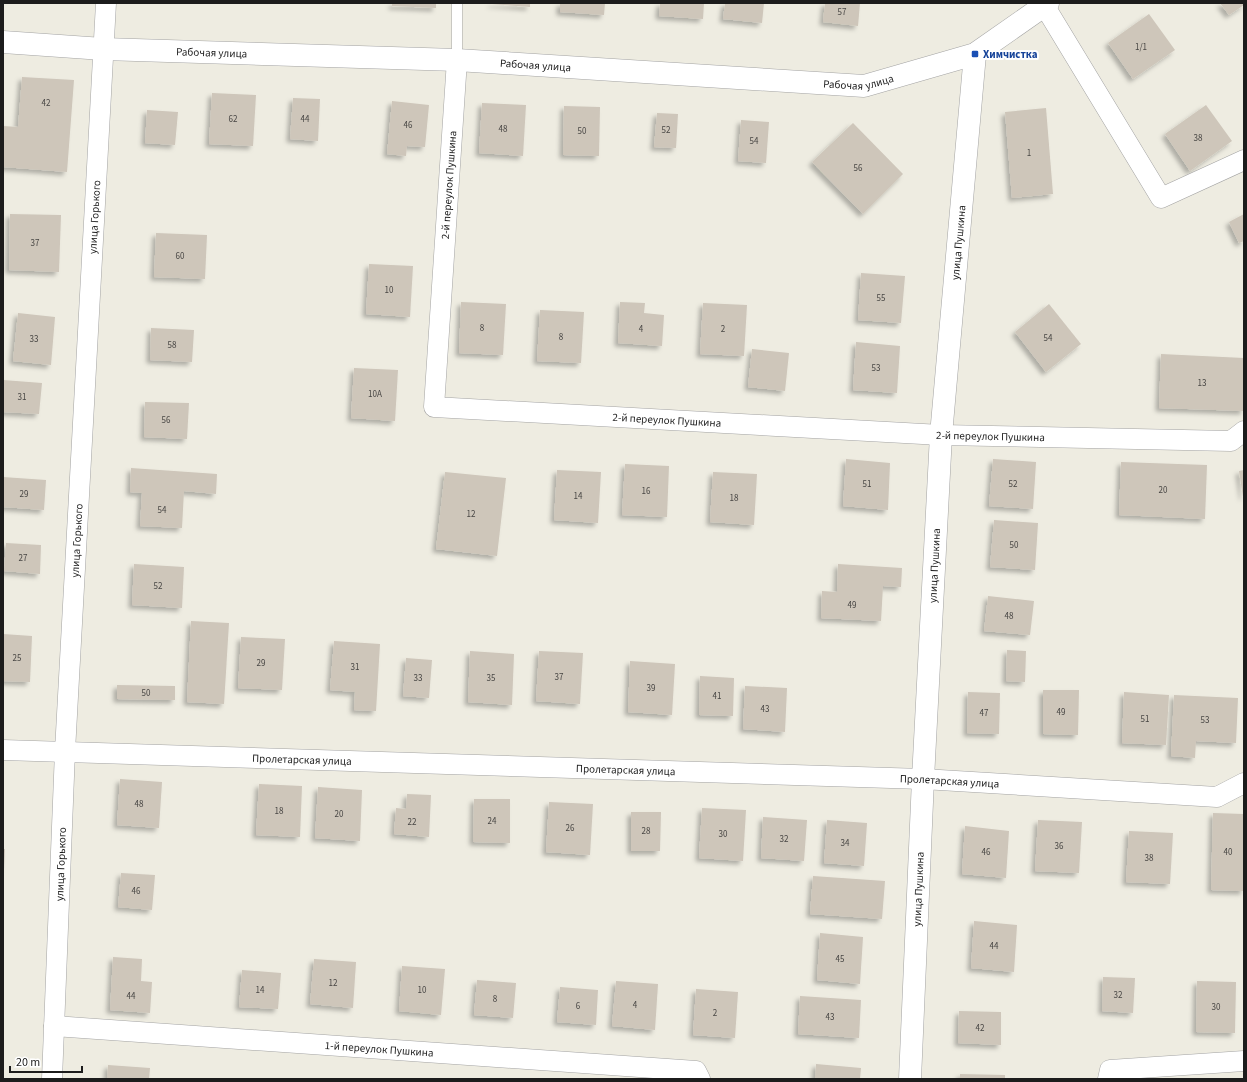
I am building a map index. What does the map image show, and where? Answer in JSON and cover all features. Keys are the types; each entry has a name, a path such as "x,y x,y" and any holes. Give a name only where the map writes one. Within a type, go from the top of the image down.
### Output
{"street":[{"name":"улица Горького","path":"52,1079 65,751 106,3"},
{"name":"Рабочая улица","path":"3,42 103,49 457,60 864,86 975,54 1046,4"},
{"path":"1046,4 1161,198 1244,160"},
{"name":"улица Пушкина","path":"910,1079 922,779 940,435 975,54"},
{"name":"2-й переулок Пушкина","path":"457,60 434,407 940,435 1231,441 1244,431"},
{"name":"Пролетарская улица","path":"3,750 922,779 1217,797 1244,783"},
{"name":"1-й переулок Пушкина","path":"54,1026 696,1071 700,1079"},
{"path":"1108,1079 1110,1070 1244,1061"}],"lane":[{"path":"457,3 457,60"}],"building":[{"path":"392,3 436,3 436,8 392,6"},
{"path":"530,3 530,7 491,4"},
{"path":"560,3 605,3 604,15 560,12"},
{"path":"660,3 704,3 703,19 659,16"},
{"path":"725,3 764,3 762,23 723,19"},
{"path":"825,3 860,3 858,26 823,22"},
{"path":"1220,3 1244,3 1244,5 1229,15"},
{"path":"1149,14 1175,50 1133,79 1108,43"},
{"path":"22,77 74,80 67,172 3,167 3,126 18,127"},
{"path":"212,93 256,95 253,146 209,144"},
{"path":"293,98 320,99 318,141 290,139"},
{"path":"392,101 429,105 425,147 407,146 406,156 387,154"},
{"path":"482,103 526,105 523,156 479,153"},
{"path":"1206,105 1232,141 1190,171 1165,134"},
{"path":"564,106 600,107 599,156 563,155"},
{"path":"1046,108 1053,194 1012,198 1005,112"},
{"path":"147,110 178,112 175,145 145,143"},
{"path":"657,113 678,114 676,148 654,147"},
{"path":"741,120 769,122 766,163 738,161"},
{"path":"853,123 903,174 863,214 812,162"},
{"path":"10,214 61,215 59,272 9,270"},
{"path":"1244,214 1244,241 1239,243 1229,222"},
{"path":"156,233 207,235 205,279 154,277"},
{"path":"369,264 413,266 410,317 366,314"},
{"path":"861,273 905,276 901,323 858,320"},
{"path":"461,302 506,304 503,355 459,353"},
{"path":"620,302 645,303 644,313 664,315 662,346 618,343"},
{"path":"703,303 747,305 744,356 700,354"},
{"path":"1049,304 1081,344 1046,372 1015,332"},
{"path":"540,310 584,312 581,363 537,361"},
{"path":"18,313 55,317 51,365 13,361"},
{"path":"151,328 194,330 192,362 150,360"},
{"path":"856,342 900,346 897,393 853,390"},
{"path":"752,349 789,353 785,391 748,387"},
{"path":"1161,354 1244,358 1244,411 1159,408"},
{"path":"354,368 398,370 395,421 351,418"},
{"path":"3,380 42,383 39,414 3,412"},
{"path":"145,402 189,403 187,439 144,437"},
{"path":"846,459 890,463 888,510 843,506"},
{"path":"993,459 1036,462 1033,509 989,506"},
{"path":"1121,462 1207,465 1205,519 1119,515"},
{"path":"625,464 669,466 667,517 622,515"},
{"path":"131,468 217,474 216,494 184,491 182,528 140,526 142,493 130,492"},
{"path":"557,470 601,472 598,523 554,520"},
{"path":"1244,470 1244,497 1243,497 1239,471"},
{"path":"445,472 506,478 497,556 436,549"},
{"path":"713,472 757,474 754,525 710,522"},
{"path":"3,477 46,480 44,510 3,507"},
{"path":"994,520 1038,523 1035,570 990,567"},
{"path":"6,543 41,545 40,574 4,571"},
{"path":"134,564 184,567 182,608 132,605"},
{"path":"838,564 902,568 901,587 883,586 881,621 821,618 822,591 837,592"},
{"path":"988,596 1034,601 1030,635 984,631"},
{"path":"191,621 229,623 224,704 187,702"},
{"path":"3,634 32,636 30,682 3,681"},
{"path":"241,637 285,639 282,690 238,688"},
{"path":"334,641 380,644 376,711 354,710 355,692 330,690"},
{"path":"1007,650 1026,651 1025,682 1006,681"},
{"path":"470,651 514,654 512,705 468,702"},
{"path":"539,651 583,653 580,704 536,701"},
{"path":"406,658 432,660 429,698 403,696"},
{"path":"630,661 675,664 672,715 628,712"},
{"path":"700,676 734,678 733,716 699,715"},
{"path":"117,685 175,686 175,700 117,699"},
{"path":"745,686 787,688 785,732 743,729"},
{"path":"1043,690 1079,690 1078,735 1043,734"},
{"path":"968,692 1000,693 999,734 967,733"},
{"path":"1124,692 1169,695 1166,745 1122,743"},
{"path":"1174,695 1238,698 1236,743 1196,741 1195,758 1171,756"},
{"path":"120,779 162,782 159,828 117,825"},
{"path":"259,784 302,786 300,837 256,835"},
{"path":"318,787 362,790 360,841 315,838"},
{"path":"407,794 431,795 429,837 394,834 396,808 406,809"},
{"path":"474,799 510,799 510,843 473,842"},
{"path":"549,802 593,804 590,855 546,852"},
{"path":"702,808 746,810 743,861 699,858"},
{"path":"631,812 661,812 660,851 631,851"},
{"path":"1213,813 1244,814 1244,891 1211,890"},
{"path":"763,817 807,820 804,861 761,858"},
{"path":"827,820 867,823 864,866 824,863"},
{"path":"1038,820 1082,822 1079,873 1035,871"},
{"path":"965,826 1009,831 1006,878 962,874"},
{"path":"1129,831 1173,833 1170,884 1126,882"},
{"path":"3,849 5,849 4,871 3,871"},
{"path":"121,873 155,875 152,910 118,907"},
{"path":"813,876 885,881 882,919 810,914"},
{"path":"974,921 1017,925 1014,972 971,968"},
{"path":"820,933 863,937 860,984 817,980"},
{"path":"113,957 142,959 141,981 152,982 150,1013 110,1010"},
{"path":"314,959 356,962 353,1008 310,1004"},
{"path":"402,966 445,969 441,1015 399,1011"},
{"path":"242,970 281,973 278,1009 239,1007"},
{"path":"1103,977 1135,978 1133,1013 1102,1011"},
{"path":"477,980 516,983 513,1018 474,1015"},
{"path":"616,981 658,984 655,1030 612,1026"},
{"path":"1197,981 1236,982 1235,1033 1196,1032"},
{"path":"560,987 598,990 596,1025 557,1022"},
{"path":"696,989 738,992 735,1038 693,1035"},
{"path":"800,996 861,1000 859,1038 798,1034"},
{"path":"959,1011 1001,1012 1001,1045 958,1043"},
{"path":"816,1064 861,1068 860,1079 815,1079"},
{"path":"108,1065 150,1068 149,1079 107,1079"},
{"path":"960,1074 1005,1075 1005,1079 960,1079"}],"place":[{"name":"Химчистка","path":"975,54"}]}
